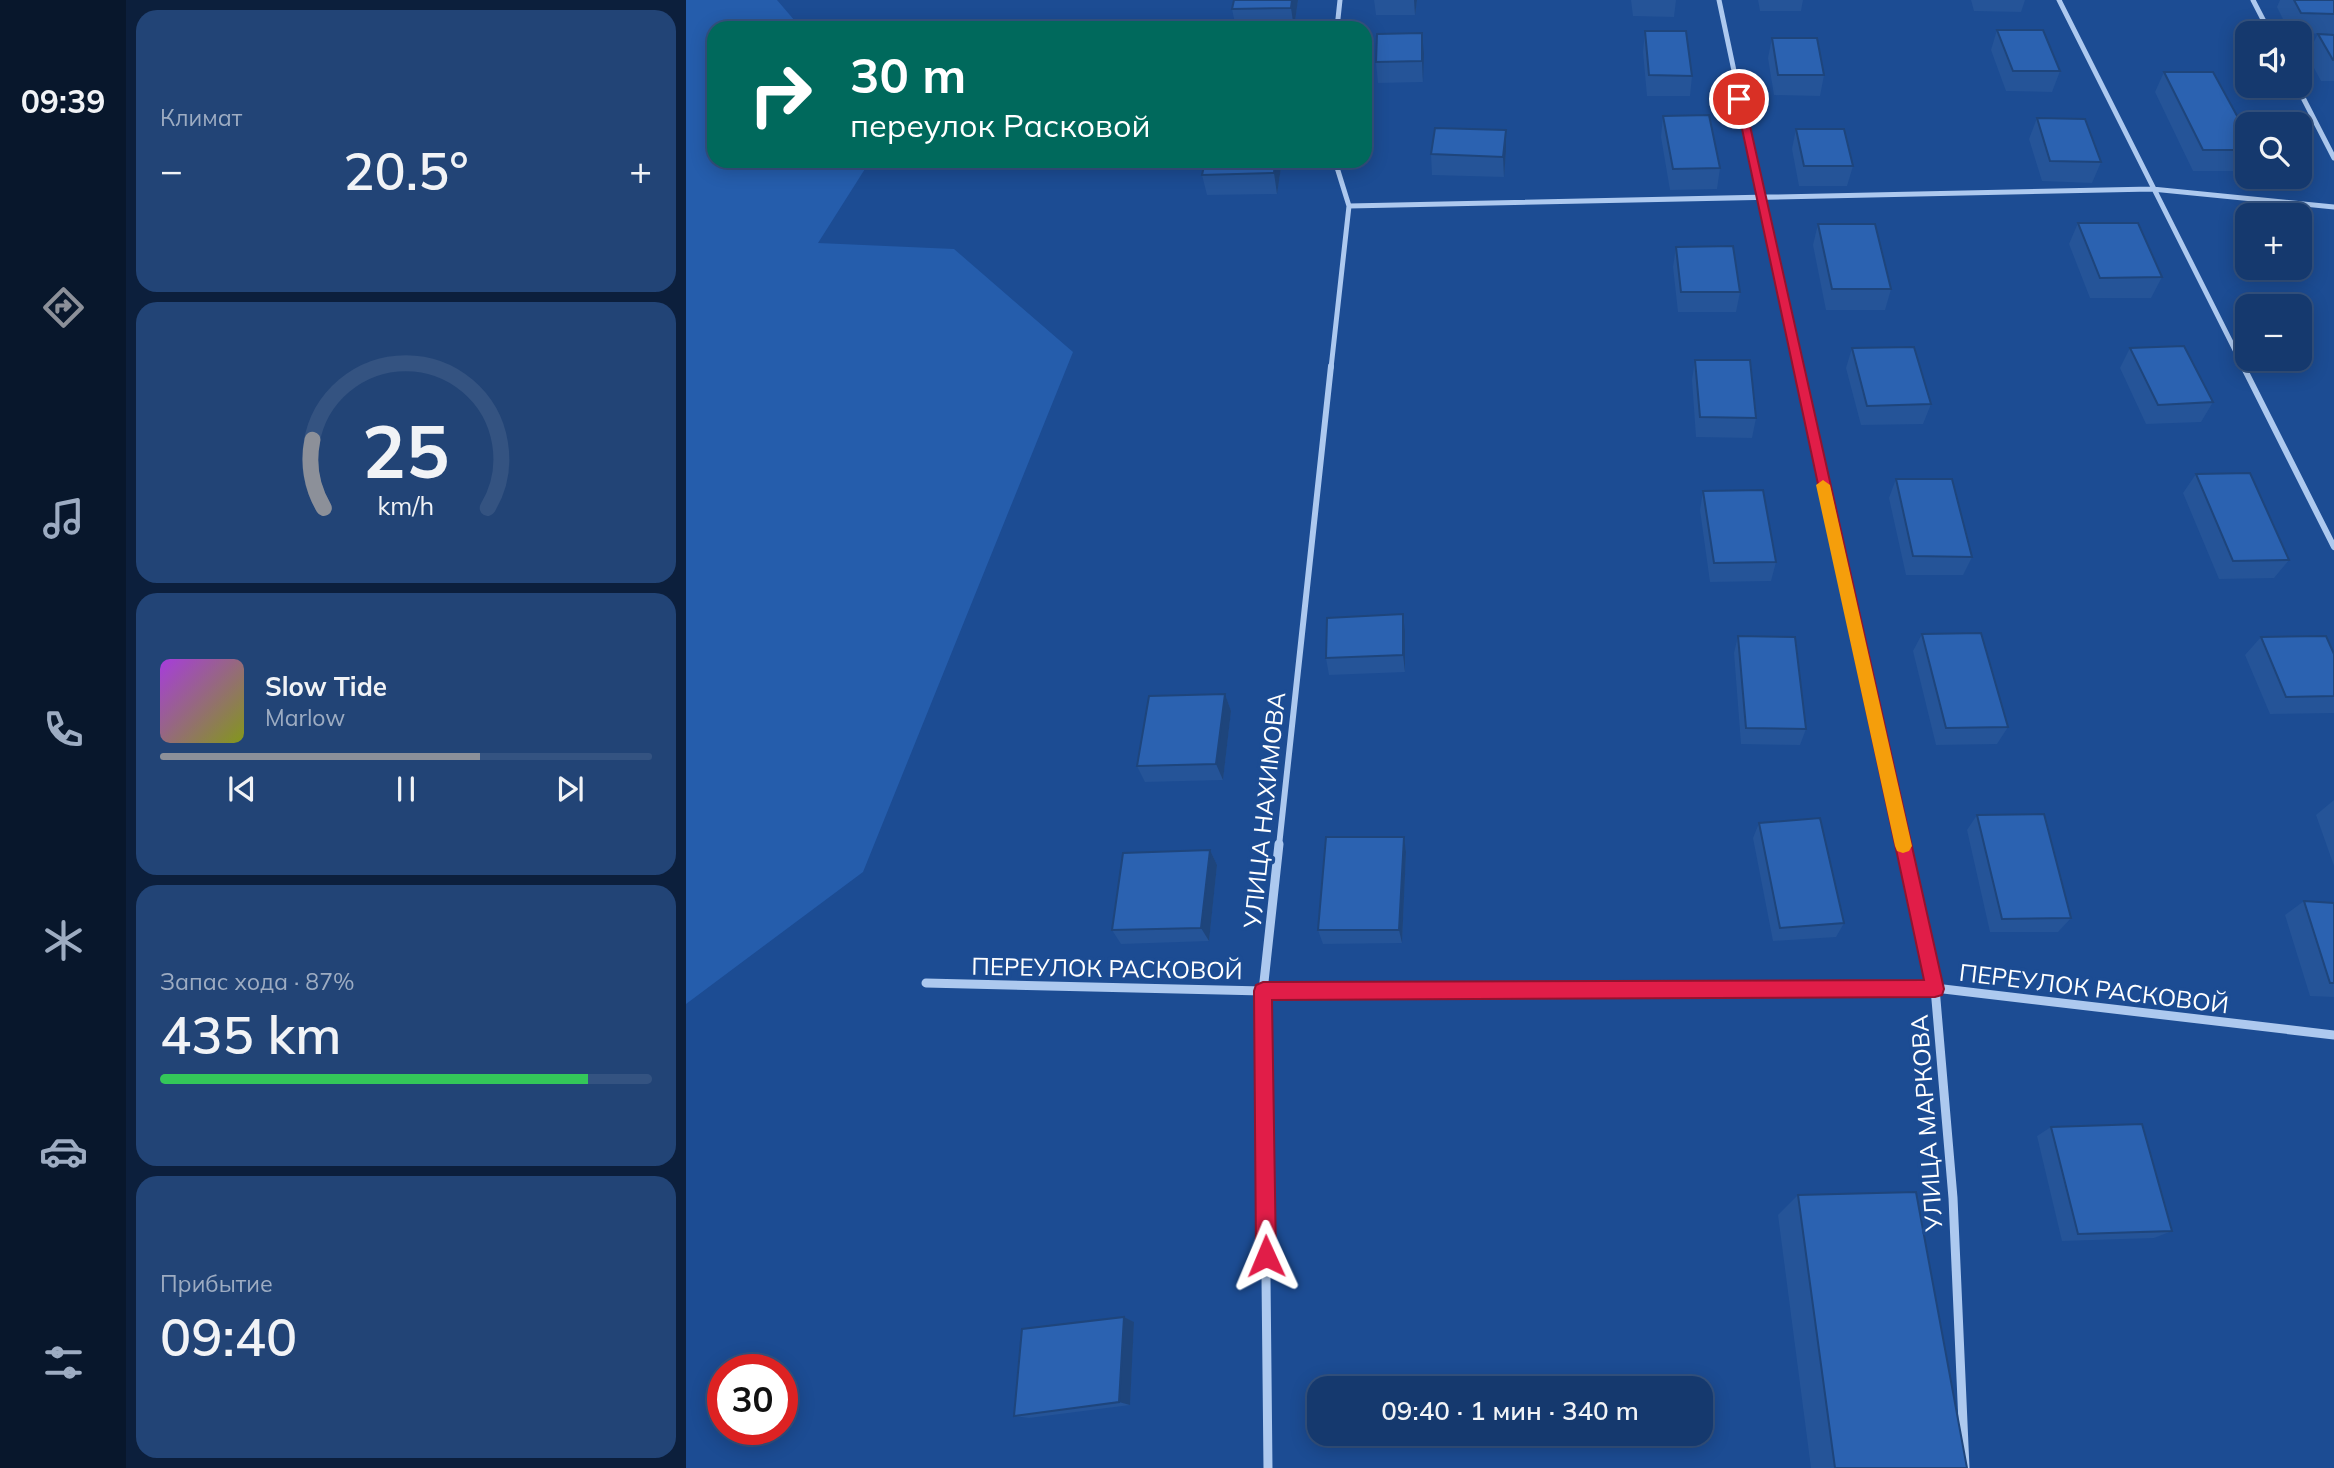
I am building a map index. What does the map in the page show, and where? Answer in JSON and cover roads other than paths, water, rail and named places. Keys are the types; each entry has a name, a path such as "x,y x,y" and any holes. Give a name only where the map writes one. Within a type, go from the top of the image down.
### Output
{"street":[{"path":"1338,21 1340,0"},
{"name":"УЛИЦА МАРКОВА","path":"1718,0 1759,197 1935,989 1953,1198 1965,1468"},
{"path":"2059,0 2334,547"},
{"path":"2253,0 2264,21"},
{"path":"2303,98 2334,158"},
{"name":"УЛИЦА НАХИМОВА","path":"1268,1468 1263,991 1349,206 1337,168"},
{"path":"1349,206 2152,189 2334,207"},
{"name":"ПЕРЕУЛОК РАСКОВОЙ","path":"926,983 1263,991 1935,989 2334,1035"}]}
